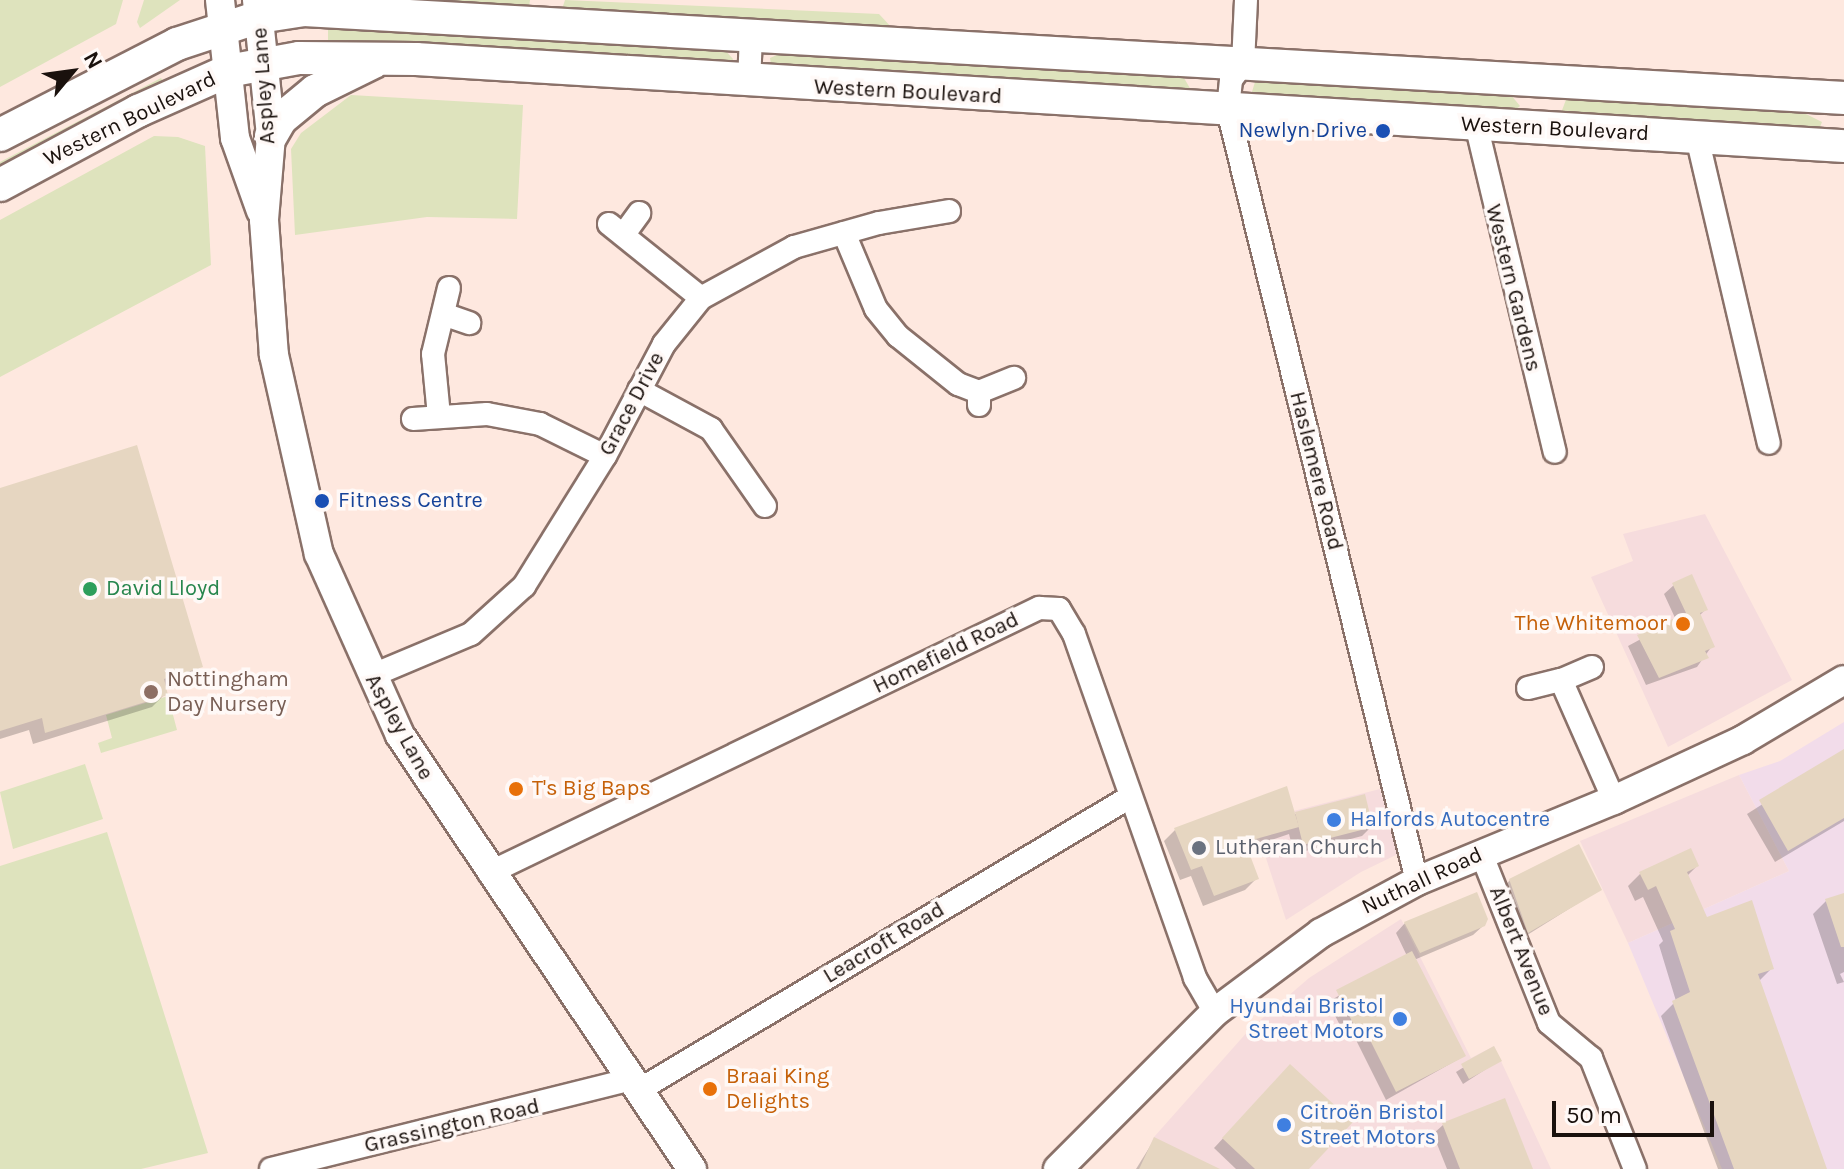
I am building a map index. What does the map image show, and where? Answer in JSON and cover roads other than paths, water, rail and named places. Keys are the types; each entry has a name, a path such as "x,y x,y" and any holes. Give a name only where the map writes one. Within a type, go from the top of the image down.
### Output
{"highway":[{"name":"Western Boulevard","path":"0,135 171,47 221,14 258,8 1536,79 1842,104"},
{"name":"Western Boulevard","path":"0,185 138,111 228,71 265,60 386,58 749,83 1844,146"},
{"path":"271,136 281,119 315,91 386,58"},
{"path":"1533,128 1536,79"}],"main road":[{"name":"Aspley Lane","path":"258,8 271,136 264,220 274,355 288,429 319,554 371,676 407,746 489,873 692,1169"},
{"name":"Aspley Lane","path":"221,14 235,138 264,220"},
{"name":"Nuthall Road","path":"1058,1169 1215,1012 1321,933 1417,881 1614,800 1743,740 1844,680"}],"street":[{"path":"1243,64 1246,0"},
{"path":"749,83 751,35"},
{"name":"Haslemere Road","path":"1243,64 1231,80 1228,110 1417,881"},
{"name":"Western Gardens","path":"1476,124 1555,452"},
{"path":"1697,137 1769,443"},
{"name":"Grace Drive","path":"371,676 471,634 524,586 605,456 664,344 701,298 794,247 949,211"},
{"path":"639,213 616,229 701,298"},
{"path":"844,233 876,309 898,336 979,399 1014,378"},
{"path":"439,416 433,354 449,288"},
{"path":"443,314 469,323"},
{"path":"639,390 711,429 764,481 765,506"},
{"path":"413,419 487,414 540,424 605,456"},
{"name":"Homefield Road","path":"489,873 1039,608 1059,609 1074,634 1195,978 1215,1012"},
{"path":"1528,688 1561,680 1592,667"},
{"path":"1561,680 1614,800"},
{"name":"Leacroft Road","path":"635,1084 1130,797"},
{"name":"Albert Avenue","path":"1481,853 1549,1023 1591,1058 1635,1169"},
{"name":"Grassington Road","path":"271,1169 635,1084"}],"place":[{"name":"Newlyn Drive","path":"1383,131"},
{"name":"Fitness Centre","path":"322,501"},
{"name":"David Lloyd","path":"90,589"},
{"name":"The Whitemoor","path":"1683,624"},
{"name":"Nottingham Day Nursery","path":"151,692"},
{"name":"T's Big Baps","path":"516,789"},
{"name":"Halfords Autocentre","path":"1334,820"},
{"name":"Lutheran Church","path":"1199,848"},
{"name":"Hyundai Bristol Street Motors","path":"1400,1019"},
{"name":"Braai King Delights","path":"710,1089"},
{"name":"Citroën Bristol Street Motors","path":"1284,1125"}]}
